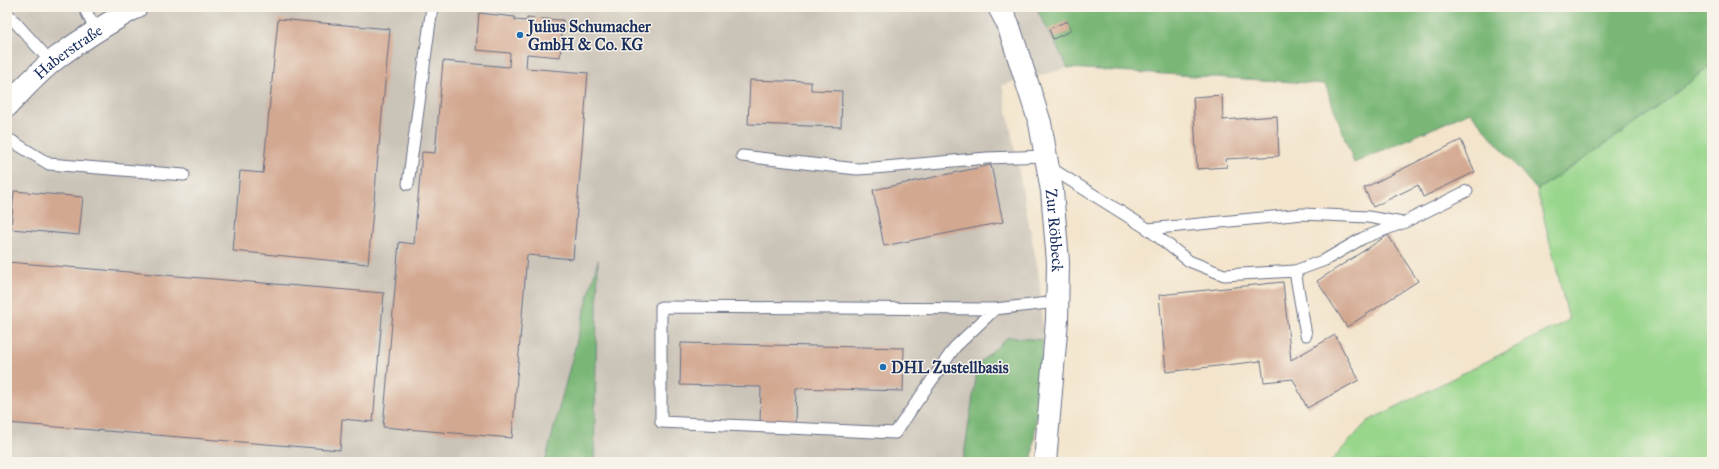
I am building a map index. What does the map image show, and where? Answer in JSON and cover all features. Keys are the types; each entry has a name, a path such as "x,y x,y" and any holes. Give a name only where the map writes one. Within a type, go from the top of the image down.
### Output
{"street":[{"name":"Haberstraße","path":"7,106 21,90 56,58 96,31 136,7"},
{"name":"Zur Röbbeck","path":"999,7 1008,24 1040,123 1052,191 1058,262 1058,302 1045,462"}],"lane":[{"path":"84,7 96,31"},
{"path":"408,184 432,7"},
{"path":"7,13 52,62"},
{"path":"7,138 49,164 184,175"},
{"path":"742,156 863,168 987,158 1047,161 1148,229 1189,261 1224,275 1296,271 1325,260 1363,238 1403,223 1466,191"},
{"path":"1148,229 1303,214 1368,217 1403,223"},
{"path":"1296,271 1306,335"},
{"path":"995,310 955,347 895,433 661,422 661,307 995,310 1058,302"}],"shaded area":[{"path":"7,7 1036,7 1068,68 1002,85 1039,275 1043,340 1008,337 978,364 963,462 594,462 598,263 545,462 7,462"}],"green space":[{"path":"1036,7 1712,7 1712,64 1648,115 1537,190 1470,112 1354,163 1325,84 1068,68"},
{"path":"1712,64 1712,462 1330,462 1368,421 1569,320 1537,190 1648,115"},
{"path":"598,260 594,462 545,462"},
{"path":"1008,337 1043,340 1032,462 963,462 978,364"}],"building":[{"path":"479,13 515,17 515,20 527,21 527,18 563,20 560,57 527,54 526,68 588,73 573,259 527,255 512,438 383,427 399,242 414,244 422,152 435,153 443,61 509,67 510,53 476,50"},
{"path":"278,19 390,29 368,264 233,251 240,171 263,173"},
{"path":"1067,21 1071,31 1053,39 1049,29"},
{"path":"750,80 811,82 811,90 842,91 841,127 748,124"},
{"path":"1222,95 1223,120 1277,116 1279,156 1226,159 1227,167 1197,169 1193,97"},
{"path":"1461,140 1475,172 1423,197 1418,185 1373,207 1364,188"},
{"path":"991,165 1003,222 884,246 873,190"},
{"path":"14,191 83,197 79,235 11,229"},
{"path":"1388,235 1418,281 1347,327 1317,281"},
{"path":"7,262 384,293 373,422 342,419 340,450 7,423"},
{"path":"1283,282 1291,360 1335,335 1359,380 1307,408 1293,379 1264,382 1261,361 1166,372 1159,295"},
{"path":"681,343 904,348 903,391 796,388 795,423 760,422 761,387 680,385"}],"place":[{"name":"Julius Schumacher GmbH & Co. KG","path":"520,35"},
{"name":"DHL Zustellbasis","path":"883,367"}]}
